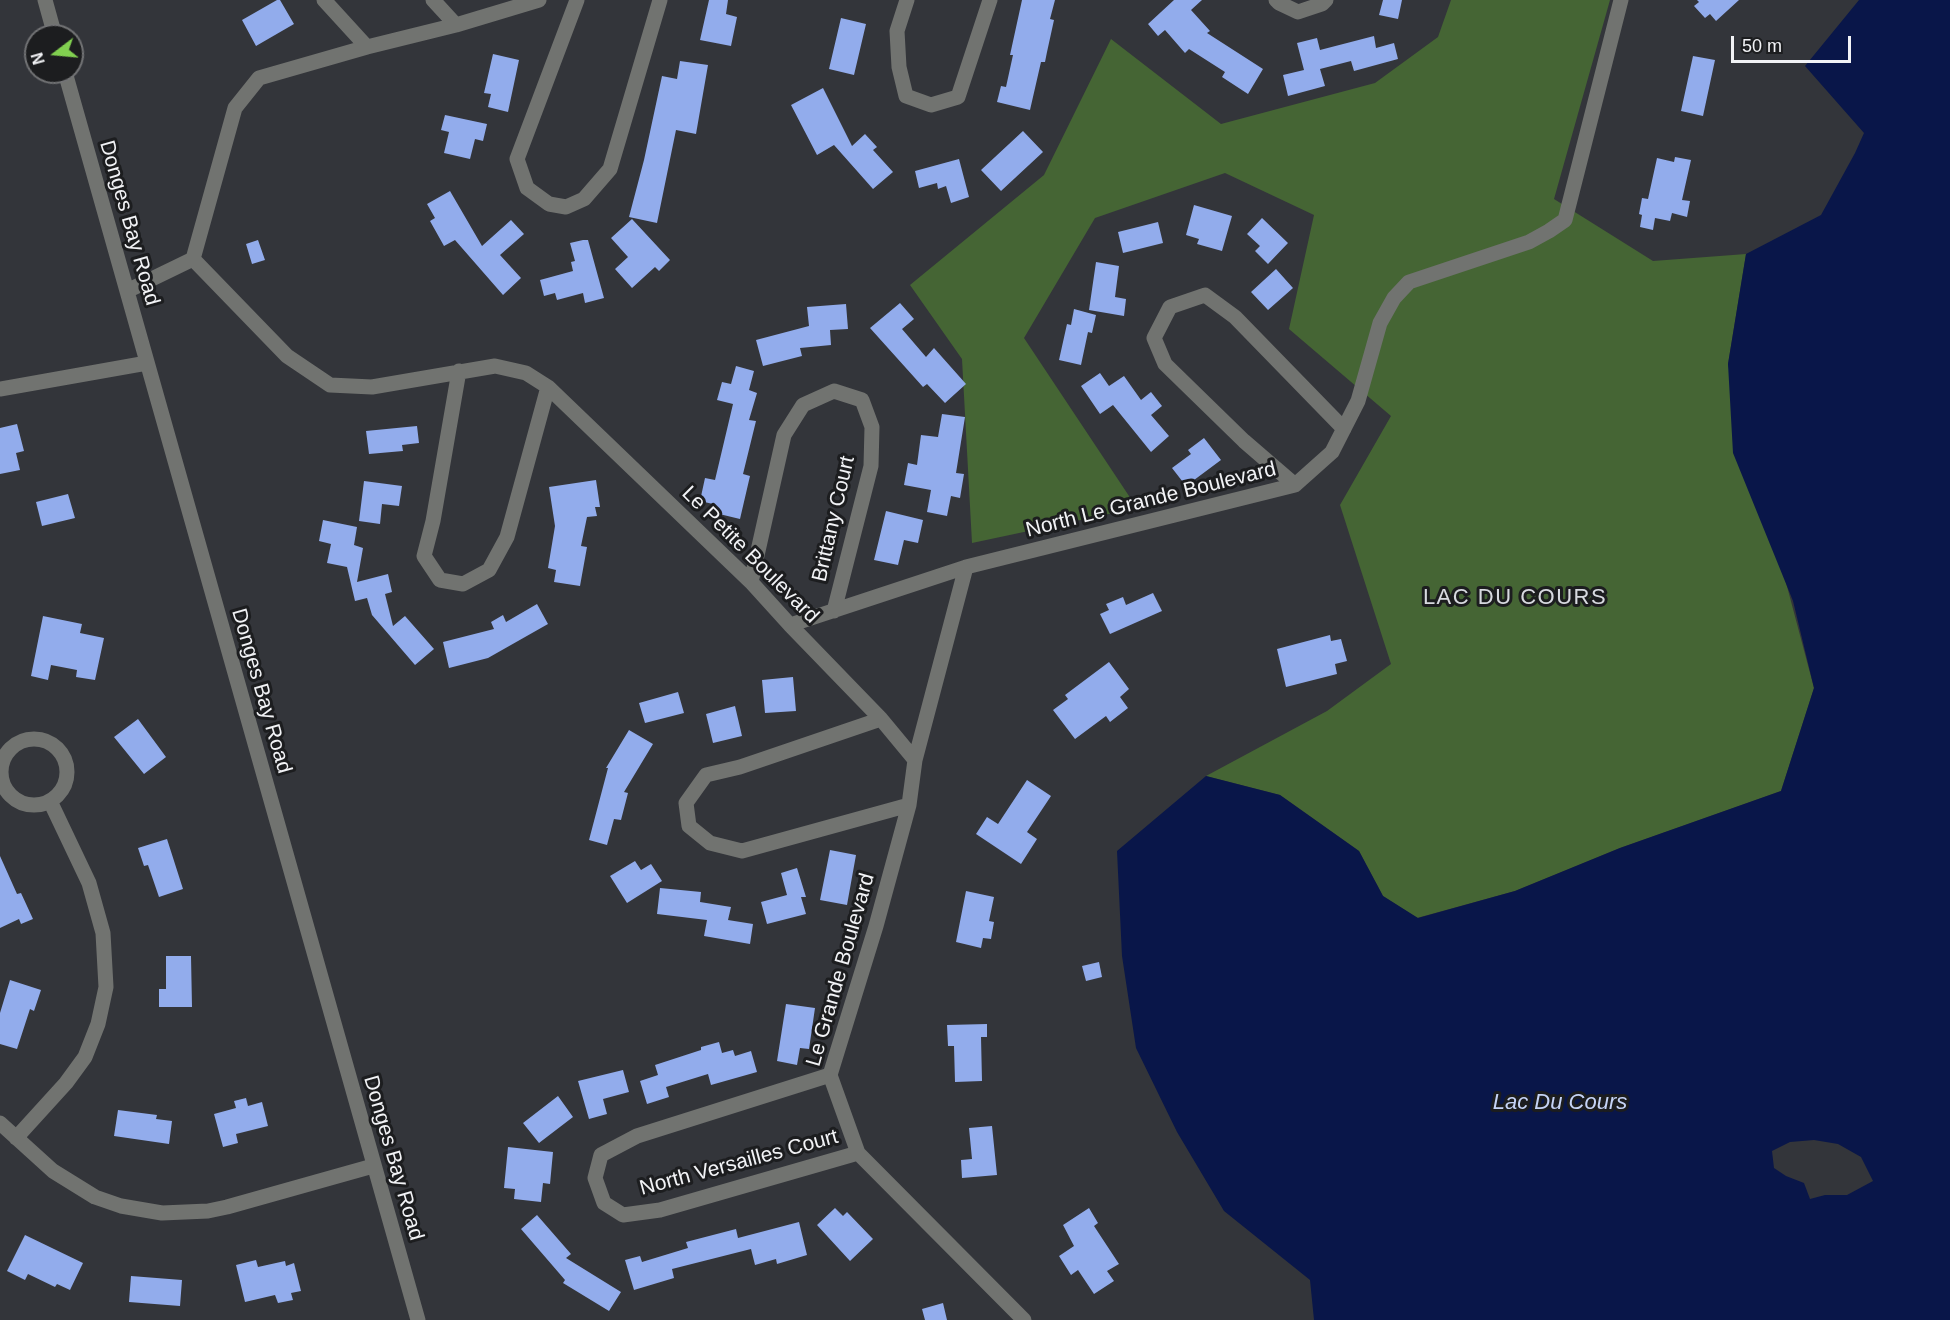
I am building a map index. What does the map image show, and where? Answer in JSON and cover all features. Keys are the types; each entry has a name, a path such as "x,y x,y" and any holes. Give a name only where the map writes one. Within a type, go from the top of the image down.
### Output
{"street":[{"path":"45,0 52,24"},
{"path":"324,0 367,47"},
{"path":"433,0 456,25"},
{"path":"127,291 193,259 235,108 259,78 367,47 456,25 539,0"},
{"path":"577,0 517,159 527,188 549,204 566,207 584,199 610,169 660,0"},
{"path":"907,0 897,31 899,67 906,96 931,105 958,97 990,0"},
{"path":"1276,0 1298,12 1322,4 1326,0"},
{"name":"North Le Grande Boulevard","path":"790,625 966,567 1295,485 1332,452 1358,401 1380,323 1394,298 1409,282 1529,242 1565,220 1621,0"},
{"name":"Donges Bay Road","path":"68,84 418,1320"},
{"name":"Le Petite Boulevard","path":"193,259 287,356 330,385 372,387 495,366 526,373 548,387 751,582 881,719 915,760"},
{"path":"1295,485 1244,441 1164,364 1154,338 1170,307 1205,295 1235,317 1344,429"},
{"path":"0,389 147,363"},
{"path":"459,371 433,521 424,556 440,580 463,584 489,570 507,537 548,387"},
{"name":"Brittany Court","path":"751,582 784,435 803,405 834,391 862,400 872,427 871,466 834,611"},
{"name":"Le Grande Boulevard","path":"966,567 915,760 909,805 876,926 830,1075 858,1153 1024,1320"},
{"path":"881,719 740,767 706,775 686,803 689,826 710,843 742,851 909,805"},
{"path":"37,738 47,741 63,755 67,765 67,775 64,785 50,801 28,804 9,793 3,783 1,772 3,761 8,751 17,743 37,738"},
{"path":"16,1138 66,1083 85,1057 98,1024 106,987 103,933 89,883 50,801"},
{"name":"North Versailles Court","path":"830,1075 637,1136 601,1155 595,1178 604,1203 623,1215 660,1210 858,1153"},
{"path":"0,1123 53,1171 95,1197 121,1206 162,1213 208,1211 227,1207 373,1166"}],"green space":[{"path":"1451,0 1610,0 1554,199 1653,261 1746,254 1728,364 1814,688 1781,791 1620,848 1515,891 1417,918 1383,896 1359,851 1280,795 1206,776 1327,711 1391,664 1340,505 1391,416 1289,329 1314,215 1225,173 1095,218 1024,338 1137,508 972,543 962,359 910,285 1044,175 1111,39 1221,124 1375,83 1438,37"}],"water":[{"name":"Lac Du Cours","path":"1859,0 1950,0 1950,1320 1314,1320 1310,1280 1224,1211 1177,1132 1136,1048 1122,956 1117,851 1206,776 1280,795 1359,851 1383,896 1418,918 1515,891 1620,848 1781,791 1814,688 1793,601 1733,453 1728,364 1746,254 1821,215 1864,133 1805,66","holes":["1814,1140 1838,1144 1861,1157 1873,1181 1847,1195 1825,1195 1810,1199 1804,1183 1774,1168 1772,1151 1790,1142"]}],"building":[{"path":"280,0 294,24 256,46 242,20"},
{"path":"709,0 728,0 726,14 737,17 731,46 700,40"},
{"path":"1022,0 1055,0 1050,19 1054,20 1045,62 1041,62 1030,110 997,102 1001,86 1006,87 1013,55 1010,55"},
{"path":"1174,0 1202,0 1191,10 1210,31 1207,33 1263,69 1248,94 1222,77 1225,72 1189,49 1185,53 1165,30 1158,36 1148,24"},
{"path":"1383,0 1402,0 1398,19 1379,15"},
{"path":"1697,0 1739,0 1716,21 1710,14 1705,18 1694,6 1699,2"},
{"path":"841,18 866,24 854,75 829,69"},
{"path":"1374,36 1376,48 1394,43 1398,59 1354,71 1351,61 1320,69 1325,86 1288,96 1283,75 1304,70 1297,43 1317,38 1320,50"},
{"path":"493,54 519,60 508,112 488,107 491,94 484,93"},
{"path":"1693,56 1715,60 1703,116 1681,111"},
{"path":"680,61 708,65 696,134 676,130 657,223 629,217 662,76 677,79"},
{"path":"823,88 852,146 865,134 877,147 873,150 893,172 873,189 834,145 817,155 791,105"},
{"path":"445,115 487,124 483,141 475,139 470,159 444,153 449,132 441,130"},
{"path":"1023,131 1043,152 1001,191 981,170"},
{"path":"1675,157 1691,160 1682,200 1690,201 1687,217 1672,213 1670,221 1655,218 1653,230 1640,227 1642,215 1639,214 1642,198 1648,199 1657,158 1674,162"},
{"path":"959,159 969,197 951,203 946,186 938,189 937,183 919,188 915,171"},
{"path":"450,191 482,246 511,220 524,234 500,255 521,278 503,295 455,240 444,246 430,221 435,218 427,204"},
{"path":"1194,205 1232,216 1222,251 1197,244 1199,239 1186,235"},
{"path":"1262,218 1288,243 1268,264 1255,251 1260,246 1247,234"},
{"path":"632,219 670,260 659,271 655,267 632,288 615,269 628,257 611,238"},
{"path":"1158,222 1163,243 1123,253 1118,232"},
{"path":"258,240 265,260 252,264 246,244"},
{"path":"588,240 604,298 585,303 583,293 557,300 555,293 544,296 540,280 573,271 571,262 575,261 570,243"},
{"path":"1096,262 1119,266 1115,297 1126,299 1124,316 1089,310"},
{"path":"1276,269 1293,288 1268,310 1251,292"},
{"path":"900,303 914,319 902,329 926,357 934,348 966,384 945,403 927,384 923,387 870,328"},
{"path":"846,304 848,329 830,330 831,345 800,348 802,356 763,366 756,340 809,326 807,307"},
{"path":"1074,309 1096,315 1092,333 1088,332 1081,365 1059,360 1067,324 1071,325"},
{"path":"736,366 754,371 749,390 757,393 749,420 756,421 743,474 750,476 740,519 711,512 713,504 700,501 705,478 715,480 733,404 717,400 722,382 731,384"},
{"path":"1100,373 1109,386 1124,376 1141,400 1151,392 1162,406 1151,415 1169,436 1151,452 1113,405 1100,414 1081,386"},
{"path":"942,414 965,417 956,473 964,474 960,498 951,496 947,516 927,512 931,490 904,485 908,463 917,465 921,435 938,437"},
{"path":"17,424 24,451 16,453 20,470 0,474 0,428"},
{"path":"417,426 419,443 402,445 403,451 369,454 366,431"},
{"path":"1204,438 1221,460 1186,486 1172,468 1191,454 1188,450"},
{"path":"596,480 600,507 595,507 597,516 587,517 581,546 587,547 580,586 554,582 556,570 548,568 555,526 549,487"},
{"path":"364,481 402,486 399,506 382,504 380,524 359,521"},
{"path":"68,494 75,518 42,526 36,502"},
{"path":"886,511 923,520 918,543 904,540 898,565 874,560"},
{"path":"323,520 357,527 354,545 363,548 357,582 388,574 392,592 385,594 393,626 405,616 434,649 415,665 372,615 367,598 355,601 347,567 327,563 331,544 319,541"},
{"path":"1153,593 1162,611 1110,634 1100,614 1109,610 1106,604 1123,597 1126,605"},
{"path":"537,604 548,624 488,658 449,668 443,642 494,629 491,622 503,615 506,622"},
{"path":"43,616 82,624 80,633 104,638 95,680 76,677 77,670 51,665 48,680 31,676"},
{"path":"1330,635 1331,641 1341,639 1347,661 1335,664 1337,674 1286,687 1277,649"},
{"path":"1109,662 1129,689 1120,697 1128,708 1110,722 1106,716 1075,739 1053,710 1068,699 1065,695"},
{"path":"793,677 796,711 765,713 762,680"},
{"path":"678,692 684,713 645,723 639,703"},
{"path":"735,706 742,736 713,743 706,714"},
{"path":"138,719 166,757 144,774 114,737"},
{"path":"629,730 653,744 624,792 628,793 621,820 614,819 607,845 589,840 608,768 606,768"},
{"path":"1027,780 1051,796 1027,832 1037,839 1021,864 976,834 987,817 998,824"},
{"path":"167,839 183,889 159,897 148,865 144,866 138,848"},
{"path":"830,850 856,855 847,905 820,900"},
{"path":"0,856 17,894 21,893 33,919 21,924 19,919 0,928"},
{"path":"635,861 641,870 651,864 662,881 627,903 610,876"},
{"path":"797,868 806,897 801,897 806,914 767,924 761,902 787,895 781,873"},
{"path":"660,888 701,892 700,902 731,907 728,920 753,924 750,944 704,936 707,920 657,914"},
{"path":"966,891 994,897 989,921 994,922 991,939 983,938 981,948 956,942"},
{"path":"166,956 191,956 192,1007 159,1007 159,989 166,989"},
{"path":"1099,962 1102,977 1086,981 1082,966"},
{"path":"10,980 41,990 34,1011 30,1009 17,1049 0,1044 0,1013"},
{"path":"786,1004 815,1008 809,1049 800,1048 797,1065 777,1061"},
{"path":"987,1024 987,1037 981,1037 982,1081 955,1082 954,1046 948,1046 947,1025"},
{"path":"719,1042 722,1053 733,1050 735,1056 751,1051 757,1072 711,1085 708,1074 666,1087 669,1097 647,1104 640,1081 658,1075 655,1065"},
{"path":"623,1070 629,1092 603,1099 607,1114 589,1119 578,1081"},
{"path":"558,1096 573,1117 539,1143 523,1123"},
{"path":"246,1098 248,1106 262,1102 268,1126 236,1134 238,1143 223,1147 214,1114 236,1108 234,1101"},
{"path":"118,1110 157,1115 156,1119 172,1121 169,1144 114,1136"},
{"path":"992,1126 997,1175 962,1178 961,1160 972,1159 969,1128"},
{"path":"508,1147 553,1152 550,1184 543,1183 541,1202 514,1199 515,1189 504,1188"},
{"path":"835,1208 843,1216 847,1212 873,1239 850,1261 817,1225"},
{"path":"1089,1208 1098,1223 1094,1226 1119,1264 1107,1271 1114,1281 1094,1294 1078,1270 1071,1275 1059,1256 1074,1246 1063,1225"},
{"path":"537,1215 571,1254 566,1258 621,1292 609,1311 563,1283 565,1280 521,1229"},
{"path":"799,1222 807,1255 777,1264 776,1259 755,1265 751,1249 672,1269 674,1278 634,1290 625,1260 640,1256 642,1262 688,1248 686,1242 736,1229 738,1238"},
{"path":"25,1235 83,1263 70,1290 57,1284 55,1287 28,1274 25,1280 7,1271"},
{"path":"256,1260 258,1267 285,1261 286,1266 294,1263 301,1291 291,1293 293,1300 278,1303 275,1295 245,1302 236,1265"},
{"path":"131,1276 182,1280 180,1306 129,1302"},
{"path":"943,1303 947,1320 925,1320 922,1309"}],"district":[{"name":"LAC DU COURS","path":"1515,598"}]}
